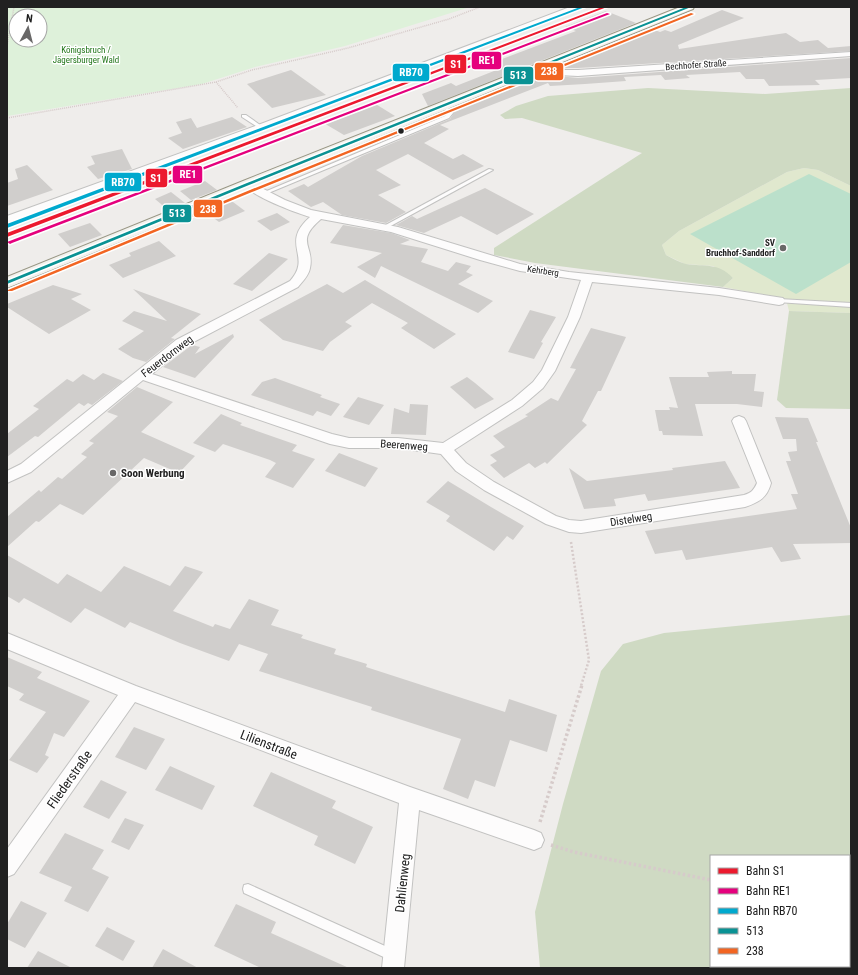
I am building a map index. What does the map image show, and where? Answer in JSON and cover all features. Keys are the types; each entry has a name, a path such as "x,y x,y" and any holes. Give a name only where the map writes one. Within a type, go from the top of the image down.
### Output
{"main road":[{"path":"7,283 442,105 689,7"}],"street":[{"path":"7,220 262,127 577,7"},
{"name":"Bechhofer Straße","path":"542,65 561,73 578,73 851,54"},
{"name":"Kehrberg","path":"248,184 288,206 318,216 385,227 507,265 539,271 716,291 779,301"},
{"name":"Feuerdornweg","path":"7,477 26,468 181,343 294,284 301,278 305,270 306,261 302,240 303,232 318,216"},
{"path":"445,449 480,425 517,403 538,385 548,371 574,317 588,277"},
{"name":"Beerenweg","path":"142,375 330,439 349,443 398,443 445,449"},
{"name":"Distelweg","path":"445,449 460,467 489,486 551,520 569,526 581,527 756,498 762,492 764,483 739,421"},
{"name":"Lilienstraße","path":"7,641 130,692 410,797 534,840"},
{"name":"Fliederstraße","path":"7,867 130,692"},
{"name":"Dahlienweg","path":"393,962 410,797"}],"lane":[{"path":"264,193 447,117 451,113 442,105"},
{"path":"244,116 262,127"},
{"path":"385,227 491,170"},
{"name":"Kehrberg","path":"779,301 851,305"},
{"path":"248,889 393,962"}],"path":[{"path":"7,46 14,7"},
{"path":"7,118 216,82 252,70 348,48 449,19 480,7"},
{"path":"216,82 244,116"},
{"path":"569,526 589,660 534,840 574,852 710,880"}],"green space":[{"name":"Königsbruch / Jägersburger Wald","path":"7,7 470,7 345,46 255,67 202,84 7,116"},
{"path":"648,88 765,94 851,88 851,186 818,170 804,168 787,172 679,231 662,245 666,255 686,264 711,266 722,269 733,278 723,287 535,263 494,255 494,248 642,153 522,118 505,119 500,115 516,106 548,96"},
{"name":"SV Bruchhof-Sanddorf","path":"804,168 818,170 851,186 851,313 789,311 786,299 723,287 733,278 713,266 685,264 666,255 662,245 679,231 787,172"},
{"name":"SV Bruchhof-Sanddorf","path":"809,174 851,194 851,262 796,294 690,234"},
{"path":"789,311 851,313 851,409 786,408 777,400"},
{"path":"851,615 851,968 540,968 535,912 563,804 601,671 623,644 664,633"}],"building":[{"path":"722,10 744,18 678,45 679,49 786,33 800,42 818,40 828,48 851,46 851,51 578,68 562,68 556,66 650,28 660,32 665,30 671,32"},
{"path":"606,11 636,23 428,106 422,94 451,83 456,86 499,69 489,64 576,31 565,27"},
{"path":"851,58 851,78 815,80 820,85 769,86 764,79 746,79 740,72 686,75 690,78 665,80 661,75 624,77 626,81 585,84 550,86 548,83 440,125 449,129 424,143 453,159 463,154 484,166 453,180 408,154 376,170 401,185 378,195 406,212 386,223 342,215 323,202 311,207 288,191 304,184 308,187 362,156 450,119 454,113 451,109 546,71 558,76 578,78"},
{"path":"291,70 326,95 272,108 247,84"},
{"path":"374,103 395,116 344,135 322,122"},
{"path":"232,117 247,127 183,149 168,138 182,133 176,122 191,118 197,128"},
{"path":"122,149 132,169 98,179 87,167 95,164 91,156"},
{"path":"27,165 53,190 7,206 7,183 18,179 15,169"},
{"path":"205,181 217,190 191,200 180,191"},
{"path":"485,188 534,214 497,235 461,216 424,233 396,225 412,216 417,219"},
{"path":"171,192 185,203 168,210 155,199"},
{"path":"229,199 245,211 219,222 203,210"},
{"path":"277,213 290,222 271,231 257,221"},
{"path":"90,223 102,235 70,247 58,234"},
{"path":"343,225 391,233 410,240 400,244 428,249 421,262 448,271 456,262 471,266 466,272 473,275 458,284 493,301 478,313 381,266 375,278 357,267 382,253 330,243"},
{"path":"159,241 176,256 123,278 109,265 131,256 129,253"},
{"path":"269,253 288,259 252,291 233,284"},
{"path":"365,280 456,334 434,349 401,328 408,323 372,303 345,322 352,326 330,342 323,351 283,340 259,320 327,284 343,293"},
{"path":"53,285 82,294 71,299 91,310 49,334 7,307 7,304"},
{"path":"133,289 201,314 171,338 175,339 146,362 133,358 118,349 144,331 122,321 134,311 167,321"},
{"path":"530,310 556,317 541,342 543,343 534,359 508,352"},
{"path":"591,328 626,337 601,391 598,391 582,421 587,425 547,464 545,462 535,468 529,463 504,478 490,465 497,461 490,455 505,447 493,436 528,416 525,415 551,398 558,401 576,369 570,368"},
{"path":"233,334 234,337 195,378 163,367 192,345 200,347 195,354"},
{"path":"732,371 732,374 756,374 754,391 764,392 762,407 737,404 695,404 703,436 663,435 662,431 659,431 655,410 670,410 669,407 678,408 669,377 709,377 707,372"},
{"path":"103,373 123,381 92,405 88,403 84,406 79,403 38,437 35,436 7,457 7,434 39,409 33,406 67,379 73,382 83,374 94,380"},
{"path":"467,377 494,399 475,409 450,387"},
{"path":"275,378 322,395 320,397 340,404 331,416 317,411 313,416 251,395 262,382"},
{"path":"137,387 173,402 141,432 195,456 179,473 144,458 83,515 60,504 39,522 36,521 7,547 7,517 39,490 41,492 58,477 62,479 87,457 81,454 94,443 89,441 118,416 107,412"},
{"path":"358,397 384,405 369,425 343,417"},
{"path":"410,404 428,405 426,435 391,434 394,408 409,413"},
{"path":"221,414 242,423 240,425 297,445 292,451 315,459 293,488 265,477 276,463 270,460 223,444 215,452 193,443"},
{"path":"775,417 808,418 818,442 816,442 851,528 851,543 793,544 801,559 781,562 772,547 686,560 682,550 655,554 645,531 797,509 791,494 798,494 786,461 791,461 788,452 797,451 796,439 783,439"},
{"path":"339,453 378,468 365,487 325,471"},
{"path":"725,461 740,488 648,501 645,494 614,499 616,506 584,509 569,468 587,481 673,470 672,468"},
{"path":"448,481 524,526 513,540 507,536 494,551 446,521 450,516 426,502"},
{"path":"7,555 58,584 67,574 101,592 124,566 170,586 185,566 203,572 173,611 213,627 215,624 230,629 249,599 279,610 271,625 303,635 301,638 336,649 334,654 367,664 366,667 505,712 509,699 557,715 547,752 510,740 495,787 475,780 468,799 443,789 461,739 371,710 372,707 259,671 268,654 239,644 229,661 180,643 130,622 125,628 85,608 71,623 24,598 19,603 7,596"},
{"path":"7,657 42,672 37,678 90,701 64,737 54,733 45,755 49,757 37,773 9,760 46,712 19,700 24,694 7,686"},
{"path":"134,727 165,739 146,770 115,757"},
{"path":"170,766 215,786 202,810 155,790"},
{"path":"271,772 336,801 332,808 373,827 355,864 314,845 318,836 253,806"},
{"path":"101,780 127,792 109,819 83,807"},
{"path":"125,818 144,825 129,850 111,842"},
{"path":"65,833 104,850 92,869 109,877 88,912 64,901 72,887 39,873"},
{"path":"21,901 47,913 25,948 7,939 7,924"},
{"path":"236,904 276,922 271,933 349,968 261,968 214,946"},
{"path":"107,927 135,941 123,961 95,946"},
{"path":"163,949 198,968 152,968"},
{"path":"38,951 72,968 27,968"}],"rail line":[{"name":"RB70","path":"7,226 583,7"},
{"name":"S1","path":"7,235 605,7"},
{"name":"RE1","path":"10,242 608,14"}],"transit line":[{"name":"513","path":"7,283 248,184 689,7"},
{"name":"238","path":"10,290 251,191 692,14"}],"place":[{"name":"SV Bruchhof-Sanddorf","path":"783,248"},
{"name":"Soon Werbung","path":"113,473"}]}
